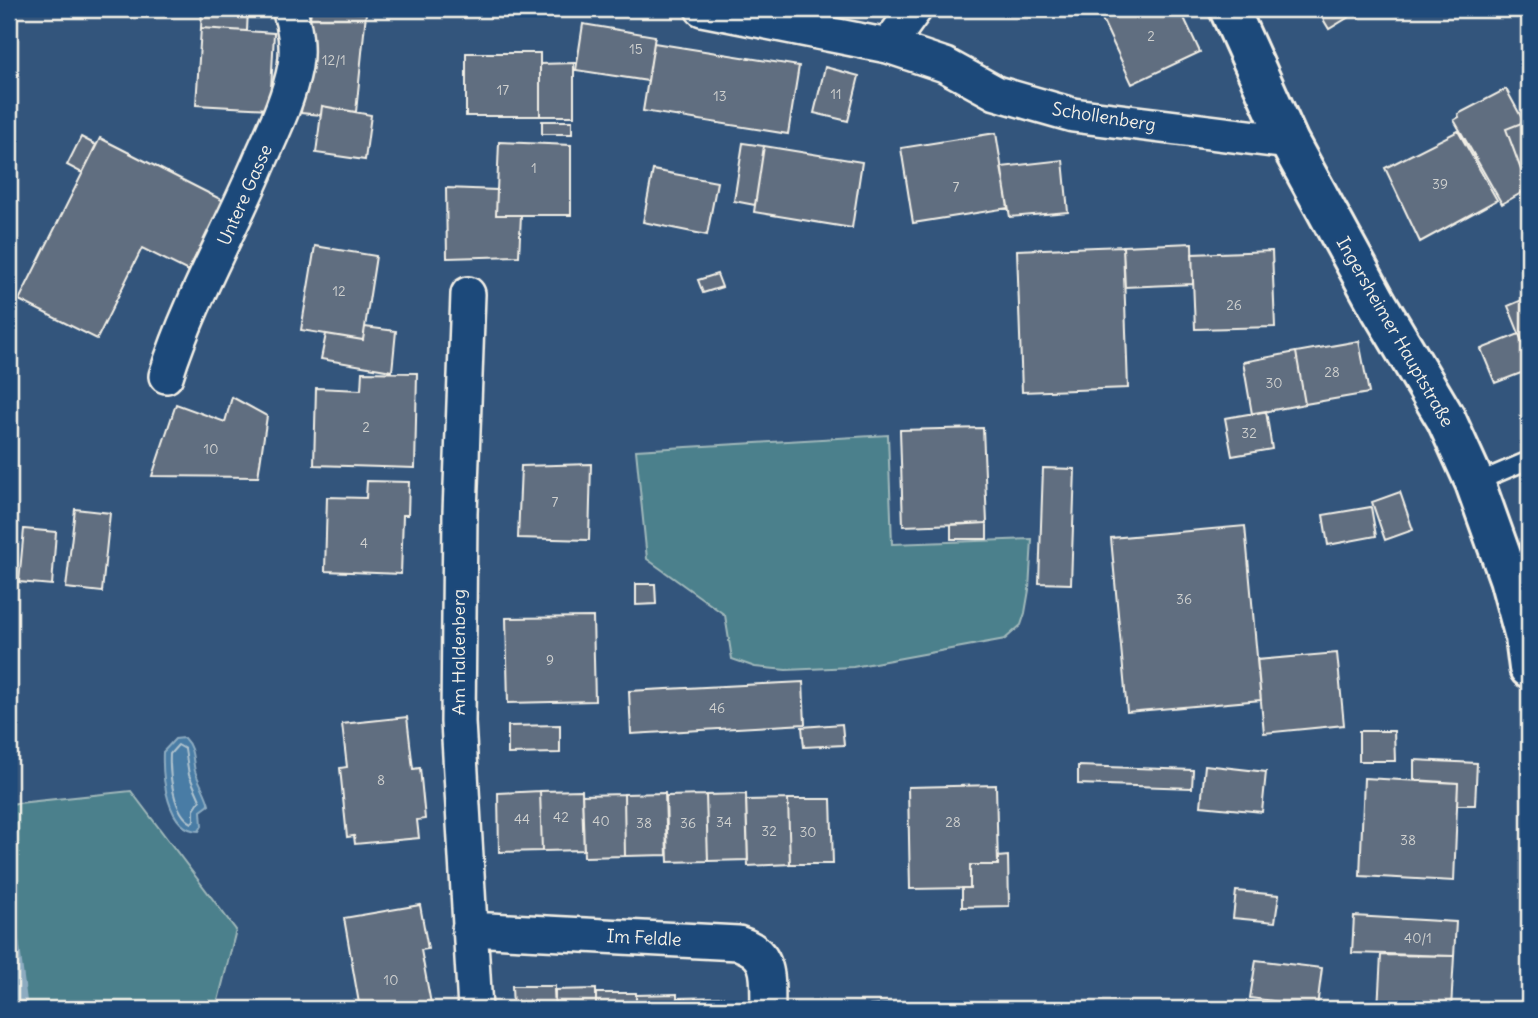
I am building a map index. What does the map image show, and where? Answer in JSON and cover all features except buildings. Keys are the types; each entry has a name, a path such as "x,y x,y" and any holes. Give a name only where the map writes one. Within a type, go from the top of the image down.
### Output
{"street":[{"name":"Untere Gasse","path":"166,376 179,335 236,217 286,101 295,63 294,24 289,9"},
{"name":"Schollenberg","path":"702,9 888,46 944,65 996,93 1073,115 1289,142"},
{"path":"888,46 915,9"},
{"name":"Ingersheimer Hauptstraße","path":"1229,9 1289,142 1377,303 1446,419 1475,483 1509,578 1525,637 1529,668"},
{"name":"Am Haldenberg","path":"468,294 460,513 458,722 475,1009"},
{"name":"Im Feldle","path":"470,929 738,943 751,947 760,954 766,967 768,1009"}],"lane":[{"path":"1475,483 1529,460"}],"green space":[{"path":"888,435 892,544 1032,539 1029,590 1021,625 1005,639 853,667 786,670 755,667 732,659 725,615 647,559 636,450"},
{"path":"131,791 236,930 216,1009 9,1009 9,804"}],"water":[{"path":"184,738 191,749 195,771 209,805 201,811 202,826 199,831 188,829 173,813 166,788 163,752 175,739"}],"waterway":[{"path":"9,909 22,1009"}]}
